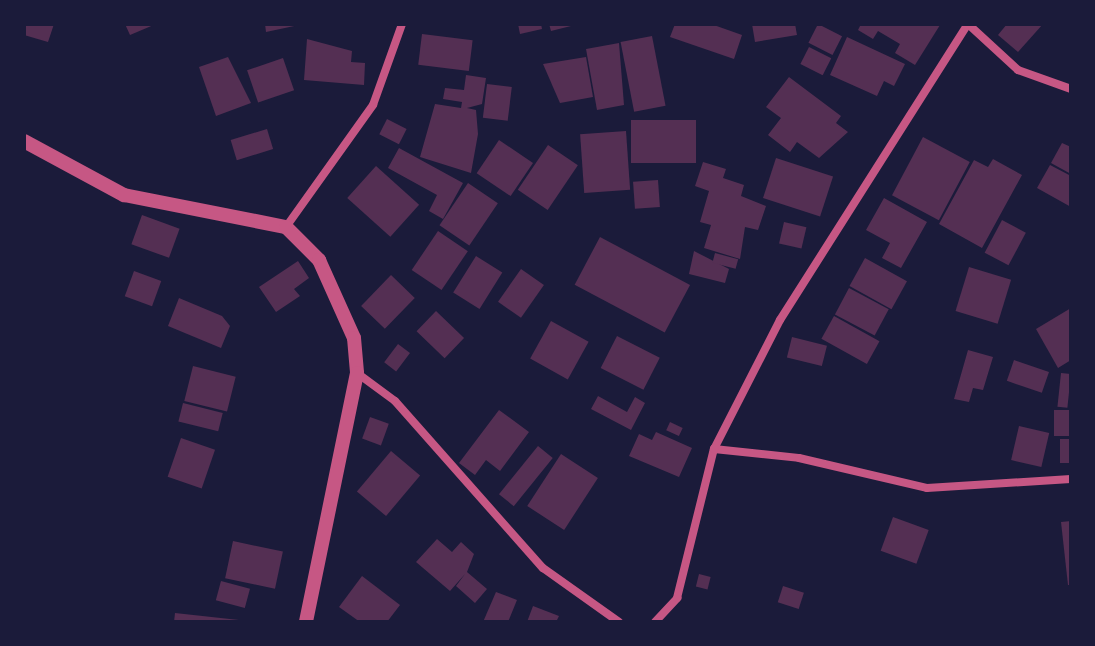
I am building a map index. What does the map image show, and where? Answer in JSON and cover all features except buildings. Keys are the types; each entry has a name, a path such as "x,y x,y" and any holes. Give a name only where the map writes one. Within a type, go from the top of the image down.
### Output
{"street":[{"path":"286,227 373,105 402,24"},
{"path":"655,622 677,598 714,449 780,320 968,24 1018,70 1071,89"},
{"path":"24,141 124,195 286,227 339,293 357,373 306,622"},
{"path":"357,373 395,401 543,568 619,622"},
{"path":"714,449 799,458 927,488 1071,479"}]}
